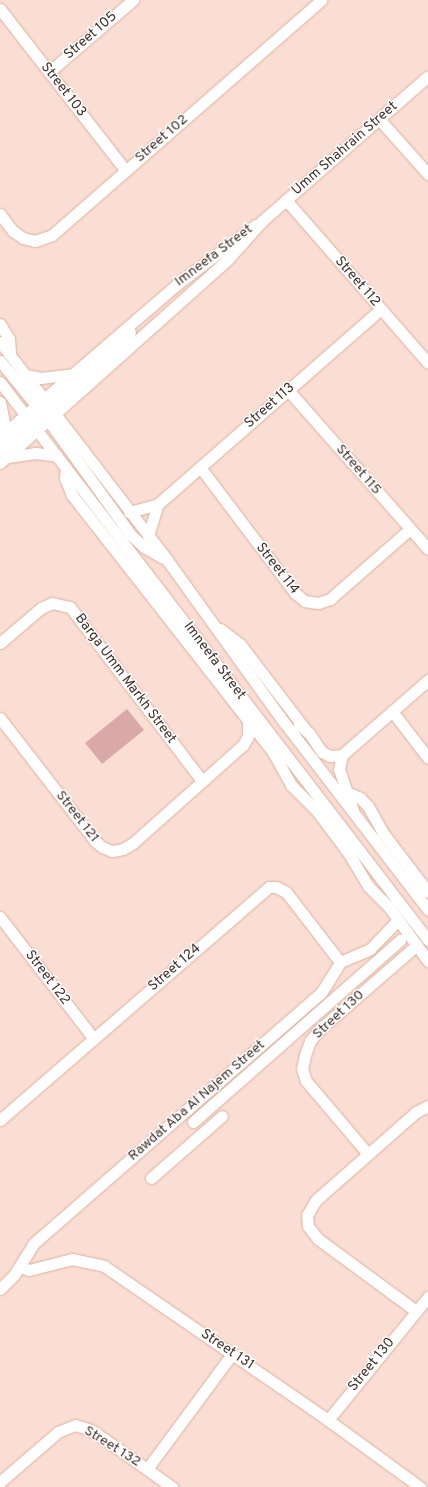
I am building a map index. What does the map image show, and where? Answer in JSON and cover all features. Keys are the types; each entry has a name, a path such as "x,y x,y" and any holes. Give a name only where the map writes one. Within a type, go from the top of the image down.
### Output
{"street":[{"name":"Street 105","path":"49,72 133,0"},
{"name":"Street 102","path":"0,214 13,231 23,238 35,241 47,238 126,171 321,0"},
{"name":"Street 103","path":"0,9 126,171"},
{"name":"Umm Shahrain Street","path":"262,222 428,76"},
{"path":"379,119 428,174"},
{"name":"Street 112","path":"286,200 428,363"},
{"name":"Imneefa Street","path":"41,414 74,373 206,260 262,222"},
{"name":"Imneefa Street","path":"41,414 228,259 262,222"},
{"name":"Street 113","path":"129,512 158,504 381,309"},
{"path":"2,457 41,414 118,347 139,318"},
{"path":"0,324 9,339 10,354"},
{"name":"Imneefa Street","path":"0,342 26,375 57,456 244,708 313,788 428,940"},
{"path":"0,361 131,535 144,547 167,560"},
{"path":"26,375 41,378 74,373"},
{"name":"Imneefa Street","path":"0,382 41,414 129,512 167,560 284,722 428,910"},
{"name":"Street 115","path":"288,390 428,549"},
{"path":"0,402 3,434 41,414"},
{"path":"2,457 36,453 57,456"},
{"name":"Street 114","path":"200,467 295,593 305,600 318,603 330,599 410,529"},
{"path":"148,536 158,504"},
{"name":"Barga Umm Markh Street","path":"0,643 41,608 52,603 70,607 202,782"},
{"path":"216,627 228,633 240,644 342,777"},
{"path":"353,812 349,793 342,777 339,765 342,755 428,680"},
{"path":"244,708 248,722 248,736 243,745 267,747"},
{"path":"392,712 428,758"},
{"name":"Street 121","path":"0,718 95,841 107,850 118,850 128,847 243,745"},
{"path":"248,722 267,747 291,785 317,811 349,854 368,886 389,907 428,961"},
{"path":"284,722 305,729"},
{"path":"322,752 330,756 342,755"},
{"path":"282,770 313,788"},
{"path":"349,793 360,798 368,806 383,833 428,892"},
{"path":"374,868 389,907"},
{"name":"Street 124","path":"1,1118 269,887 276,887 286,892 340,962"},
{"name":"Street 122","path":"0,917 94,1039"},
{"path":"340,962 370,949 398,920"},
{"path":"192,1122 400,940"},
{"name":"Street 130","path":"368,1154 306,1080 302,1069 305,1055 310,1041 320,1029 417,945"},
{"name":"Rawdat Aba Al Najem Street","path":"0,1289 20,1267 33,1244 321,993 340,962"},
{"path":"416,1311 318,1239 308,1226 308,1215 312,1204 416,1112 428,1106"},
{"path":"181,1115 203,1132"},
{"path":"151,1178 222,1116"},
{"name":"Street 131","path":"20,1267 29,1270 72,1260 104,1266 328,1420 420,1487"},
{"name":"Street 130","path":"328,1420 428,1297"},
{"name":"Street 132","path":"147,1469 232,1354"},
{"name":"Street 132","path":"0,1482 58,1432 75,1426 91,1430 172,1487"}],"building":[{"path":"127,709 144,730 102,764 85,743"}]}
